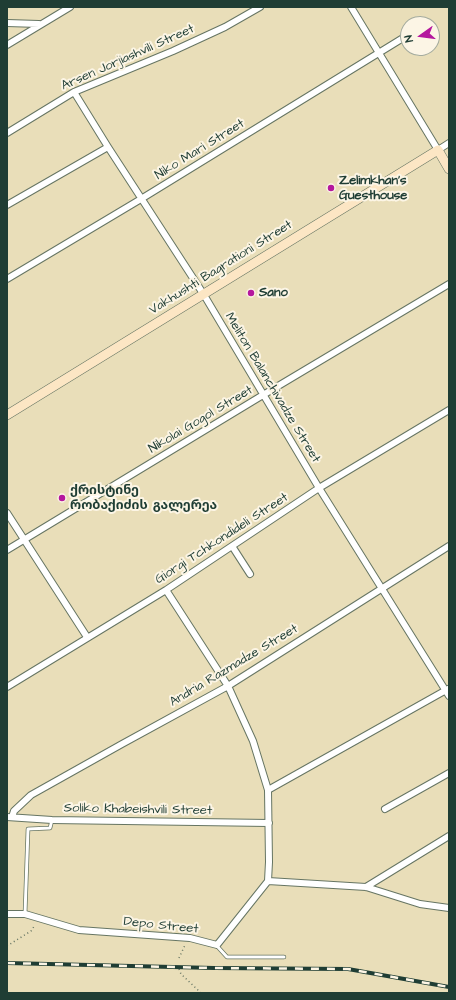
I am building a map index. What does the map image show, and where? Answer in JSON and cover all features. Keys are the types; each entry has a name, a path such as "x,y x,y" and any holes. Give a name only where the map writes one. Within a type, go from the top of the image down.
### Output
{"street":[{"path":"7,44 70,7"},
{"name":"Arsen Jorjiashvili Street","path":"7,132 74,92 174,51 225,27 260,7"},
{"path":"351,7 449,170"},
{"path":"7,23 39,24"},
{"name":"Niko Mari Street","path":"7,279 400,40"},
{"name":"Meliton Balanchivadze Street","path":"74,92 204,295 319,488 448,692"},
{"name":"Vakhushti Bagrationi Street","path":"7,415 449,143"},
{"path":"7,206 108,147"},
{"name":"Nikolai Gogol Street","path":"7,550 449,284"},
{"name":"Giorgi Tchkondideli Street","path":"7,687 166,590 319,488 449,410"},
{"path":"7,513 87,637"},
{"path":"232,546 250,574"},
{"name":"Andria Razmadze Street","path":"10,817 14,811 31,796 228,686 449,546"},
{"path":"166,590 228,686 253,741 268,790 268,881 217,945"},
{"path":"268,790 448,692"},
{"path":"385,809 449,773"},
{"name":"Soliko Khabeishvili Street","path":"10,817 52,820 269,823"},
{"path":"366,886 449,836"},
{"path":"268,881 366,886 420,904 449,908"},
{"name":"Depo Street","path":"7,914 25,914 79,930 190,938 217,945"}],"lane":[{"path":"25,914 28,829 50,828 52,820"},
{"path":"217,945 226,957 284,957"}],"path":[{"path":"7,946 31,931 39,918"},
{"path":"179,958 190,938"},
{"path":"179,969 181,974 201,993"}],"railway":[{"path":"7,963 214,968 348,969 449,987"}],"place":[{"name":"Zelimkhan's Guesthouse","path":"331,188"},
{"name":"Sano","path":"251,293"},
{"name":"ქრისტინე რობაქიძის გალერეა","path":"62,498"}]}
